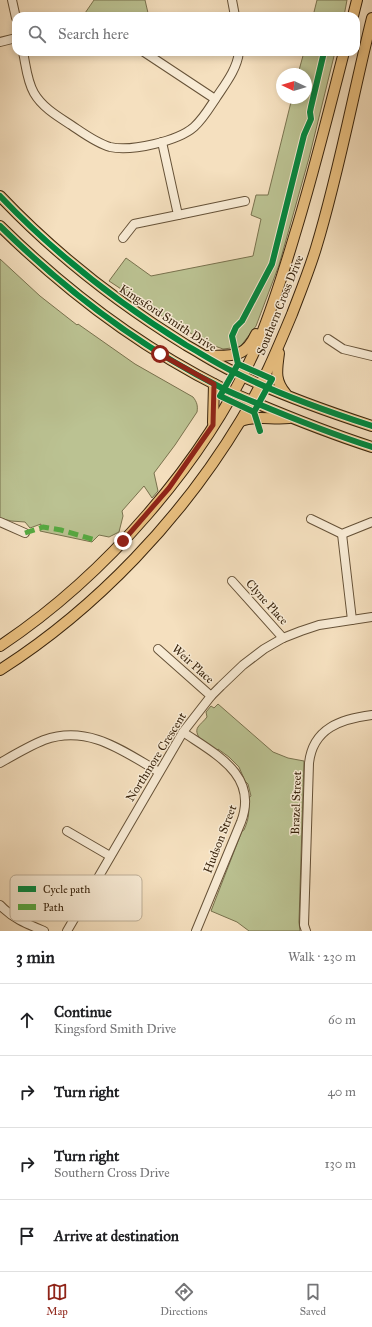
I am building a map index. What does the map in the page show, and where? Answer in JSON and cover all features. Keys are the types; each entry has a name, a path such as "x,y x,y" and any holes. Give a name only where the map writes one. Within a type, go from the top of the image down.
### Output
{"main road":[{"path":"354,12 357,0"},
{"name":"Southern Cross Drive","path":"0,670 82,609 158,533 201,480 252,401 280,343 316,250 372,18"},
{"name":"Southern Cross Drive","path":"0,646 69,593 123,541 169,488 190,460 233,393 264,328 278,289 303,208 343,56"},
{"name":"Kingsford Smith Drive","path":"0,196 43,239 113,296 162,330 242,376 287,395 372,426"},
{"path":"0,226 39,264 92,307 160,354 233,393 291,418 372,447"},
{"path":"205,356 236,355 246,349 254,339 278,289"},
{"path":"280,343 277,378 281,388 287,395"},
{"path":"213,425 214,384"},
{"path":"241,420 256,417 276,419 291,418"}],"street":[{"path":"12,0 15,12"},
{"path":"232,0 234,12"},
{"path":"0,42 12,39"},
{"path":"24,56 34,94 42,104 97,142 116,148 128,148 162,142 186,134 196,126 231,76 238,56"},
{"path":"150,56 215,99"},
{"path":"162,142 178,215"},
{"path":"123,238 134,224 245,201"},
{"path":"328,339 344,349 372,356"},
{"path":"311,519 342,534 372,522"},
{"path":"0,522 25,533"},
{"path":"342,534 352,620"},
{"name":"Clyne Place","path":"232,581 283,638"},
{"name":"Northmore Crescent","path":"99,875 183,732 211,696 243,665 264,649 283,638 300,631 319,625 372,617"},
{"name":"Weir Place","path":"158,648 211,696"},
{"name":"Brazel Street","path":"306,931 304,925 309,763 312,750 317,740 325,731 335,724 354,717 372,715"},
{"name":"Hudson Street","path":"183,732 223,760 233,769 243,786 246,804 241,822 196,931"},
{"path":"0,763 44,740 65,736 80,736 102,741 159,772"},
{"path":"68,832 110,856"},
{"path":"0,906 10,916"},
{"path":"22,921 44,931"},
{"name":"Northmore Crescent","path":"67,931 73,921"}],"green space":[{"path":"94,0 145,0 148,12 86,12"},
{"path":"317,0 347,0 345,12 314,12"},
{"path":"303,56 334,56 309,158 279,265 256,326 240,347 223,349 212,345 174,324 109,281 126,258 151,276 253,256 261,219 251,215 256,195 268,195 291,104 312,104 312,68 300,68"},
{"path":"0,259 40,296 77,325 78,324 135,364 193,397 196,402 197,412 154,473 158,491 152,498 144,486 122,511 123,516 119,532 109,537 99,535 92,542 40,531 41,524 30,528 25,522 11,521 0,518"},
{"path":"218,704 273,752 288,758 304,761 299,922 300,931 249,931 237,922 211,911 242,831 246,825 249,814 248,798 251,796 248,784 245,781 239,767 218,749 216,752 210,748 199,738 197,734 198,727 207,717 206,712 211,706 214,708"}],"marked path":[{"path":"25,533 43,527 61,530 95,540"}],"cycle path":[{"path":"254,412 220,396 238,364 232,336 236,327 242,321 272,264 304,135 311,119 310,112 323,56"},
{"path":"0,196 65,258 112,295 186,345 228,369 267,388 372,426"},
{"path":"0,226 25,250 78,295 105,316 162,355 235,394 313,426 372,447"},
{"path":"238,364 272,379 254,412 260,431"}],"route":[{"path":"123,541 169,488 186,466 213,425 215,396 214,384 160,354"}]}
